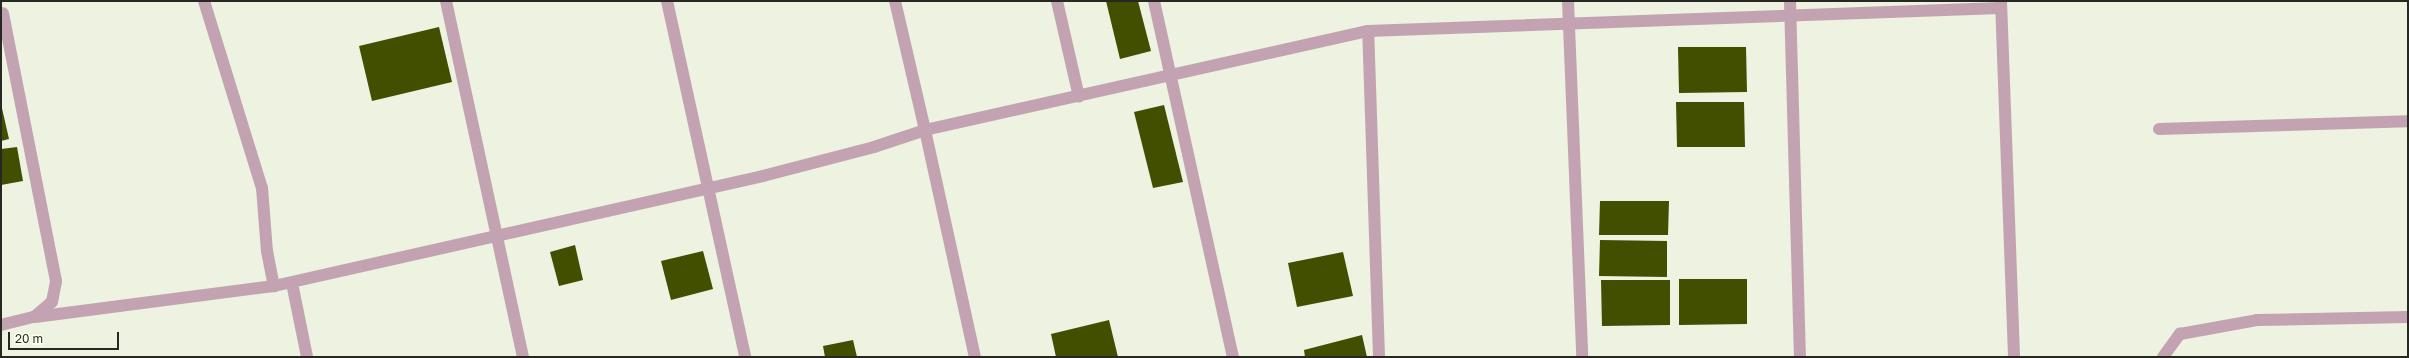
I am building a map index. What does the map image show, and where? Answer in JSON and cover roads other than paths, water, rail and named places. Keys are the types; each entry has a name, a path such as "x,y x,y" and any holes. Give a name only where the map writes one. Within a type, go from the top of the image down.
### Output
{"street":[{"path":"204,1 262,188 267,251 274,286"},
{"path":"446,1 499,237 523,357"},
{"path":"667,1 745,357"},
{"path":"894,1 925,130 976,357"},
{"path":"1057,1 1079,97"},
{"path":"1154,1 1172,76 1233,357"},
{"path":"1568,1 1582,357"},
{"path":"1790,1 1800,357"},
{"path":"1,325 34,317 274,286 499,237 709,188 874,148 925,130 1079,97 1368,31 1790,16 2001,5 2014,357"},
{"path":"3,13 56,281 52,302 34,317"},
{"path":"1368,31 1379,357"},
{"path":"2159,129 2408,121"},
{"path":"292,282 307,357"},
{"path":"2163,357 2180,334 2257,320 2408,317"}]}
